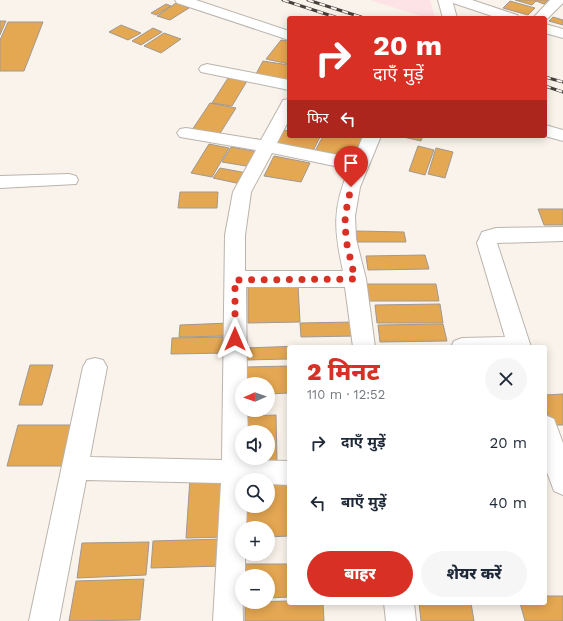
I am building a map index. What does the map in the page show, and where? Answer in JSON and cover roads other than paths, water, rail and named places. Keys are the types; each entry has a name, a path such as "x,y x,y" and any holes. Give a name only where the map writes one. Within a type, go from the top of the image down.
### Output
{"street":[{"path":"182,0 287,35"},
{"path":"445,0 449,16"},
{"path":"458,0 506,16"},
{"path":"542,16 558,0"},
{"path":"547,29 563,34"},
{"path":"207,69 287,84"},
{"path":"228,621 235,473 235,235 238,208 242,192 287,108"},
{"path":"547,131 563,136"},
{"path":"186,133 266,146 360,165"},
{"path":"364,345 355,279 346,240 345,216 351,187 371,138"},
{"path":"0,182 69,180"},
{"path":"520,345 487,242 489,238 496,235 563,234"},
{"path":"235,280 355,279"},
{"path":"44,621 76,468 95,367"},
{"path":"547,435 555,472"},
{"path":"76,468 235,473"},
{"path":"275,473 287,473"},
{"path":"399,605 402,621"}],"railway":[{"path":"283,0 332,16"},
{"path":"308,0 358,16"},
{"path":"547,78 563,82"},
{"path":"547,87 563,92"}]}
